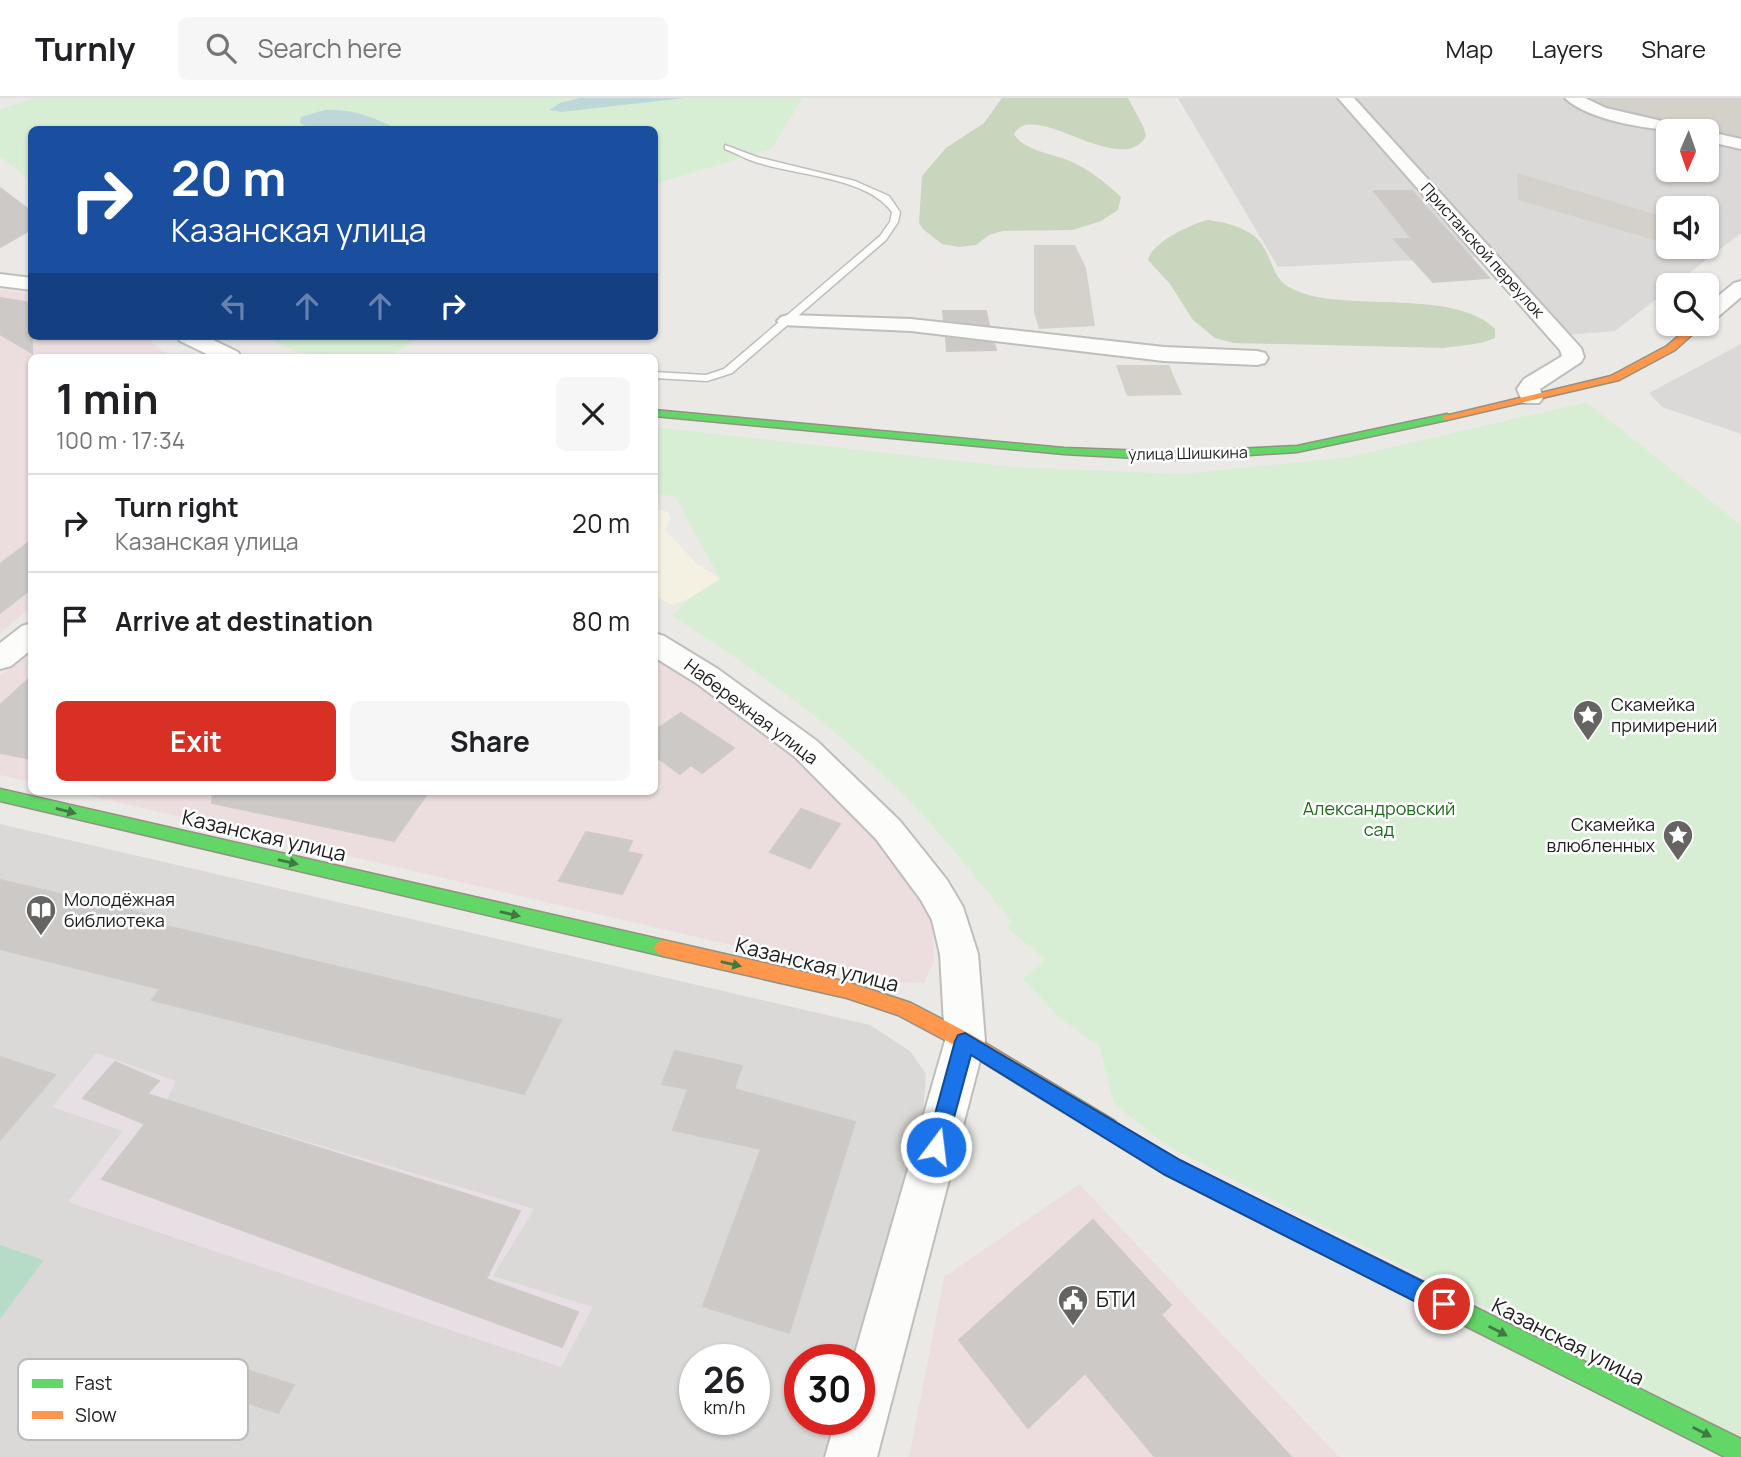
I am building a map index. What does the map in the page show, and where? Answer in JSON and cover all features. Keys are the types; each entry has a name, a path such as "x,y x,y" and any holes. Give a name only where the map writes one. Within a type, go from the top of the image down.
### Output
{"street":[{"name":"Пристанской переулок","path":"1346,98 1570,348 1573,357 1567,363 1528,388 1531,398"},
{"path":"1573,98 1601,112 1656,124"},
{"path":"1719,139 1741,144"},
{"path":"0,280 28,284"},
{"path":"1719,306 1741,287"},
{"path":"788,321 911,325 1164,354 1257,358"},
{"name":"улица Шишкина","path":"658,413 1064,451 1173,456 1237,454 1297,449 1615,377 1671,348 1685,336"},
{"path":"196,340 224,354"},
{"path":"0,660 28,636"},
{"name":"Набережная улица","path":"658,645 707,676 806,749 888,830 934,890 950,918 959,954 965,1041 851,1457"},
{"name":"Казанская улица","path":"0,795 847,990 904,1009 965,1041 1173,1168 1741,1452"}],"lane":[{"path":"658,374 693,378 723,373 788,321 883,238 894,222 896,212 886,198 852,183 754,159 728,147"}],"shaded area":[{"path":"1178,98 1578,98 1589,107 1656,122 1656,182 1719,182 1719,137 1741,142 1741,233 1719,250 1719,196 1656,196 1656,259 1708,259 1689,273 1656,273 1656,299 1615,331 1552,336 1478,257 1278,267"},
{"path":"1578,98 1741,98 1741,142 1719,135 1719,119 1656,119 1656,122 1589,107"},
{"path":"1517,173 1656,214 1656,240 1518,200"},
{"path":"1034,245 1075,245 1086,268 1095,326 1039,329 1034,312"},
{"path":"0,290 28,293 28,340 149,340 167,354 28,354 28,610 0,633"},
{"path":"1741,344 1741,434 1662,407 1649,393"},
{"path":"1116,365 1169,365 1182,395 1127,396"},
{"path":"658,509 668,512 671,518 665,530 696,563 720,579 690,598 672,605 658,598"},
{"path":"28,653 28,781 0,775 0,676"},
{"path":"658,659 701,686 793,758 876,836 932,918 934,962 924,983 890,982 86,795 658,795"},
{"path":"0,824 870,1025 910,1051 926,1074 923,1114 859,1344 784,1344 784,1435 834,1435 828,1457 0,1457"},
{"path":"96,1053 176,1081 167,1100 534,1209 493,1276 593,1307 561,1367 68,1202 123,1131 52,1107"},
{"path":"1079,1184 1339,1457 909,1457 944,1277"}],"green space":[{"path":"35,98 803,98 771,149 658,183 658,126 28,126 28,179 0,156 0,109"},
{"path":"1002,98 1128,98 1146,136 1134,147 1118,149 1099,145 1039,125 1024,126 1014,134 1024,144 1072,162 1098,178 1121,197 1118,210 1101,221 1073,230 1003,231 989,235 976,245 959,247 942,244 924,230 919,223 922,176 946,148 984,123"},
{"path":"1208,220 1222,222 1250,233 1261,243 1281,281 1296,291 1330,299 1434,305 1458,310 1479,317 1495,329 1495,338 1481,343 1444,348 1234,343 1215,338 1193,320 1170,284 1148,260 1164,240"},
{"path":"270,340 414,340 394,354 300,353"},
{"name":"Александровский сад","path":"1587,402 1741,525 1741,1438 1169,1147 1114,1104 1099,1046 1061,1019 1023,979 1045,959 1007,928 1012,922 930,823 872,764 808,711 672,616 690,598 720,579 675,497 658,494 658,427 1013,467 1182,474 1349,457"},
{"path":"0,1245 44,1260 0,1319"}],"water":[{"path":"579,98 685,98 561,112 549,110 560,103"},
{"path":"324,110 343,110 362,114 390,126 305,126 300,123 301,117"}],"building":[{"path":"0,188 28,209 28,231 0,247"},
{"path":"1374,191 1412,191 1489,278 1433,282 1394,239 1412,239"},
{"path":"0,298 28,302 28,340 32,340 32,353 0,334"},
{"path":"943,311 986,311 989,325 944,320"},
{"path":"946,338 994,343 996,350 947,351"},
{"path":"28,543 28,591 0,613 0,564"},
{"path":"28,680 28,758 0,753 0,705"},
{"path":"681,713 734,748 702,773 691,765 680,774 658,758 658,728"},
{"path":"213,795 426,795 394,841 212,803"},
{"path":"801,809 840,824 810,868 770,852"},
{"path":"586,832 632,841 627,852 642,855 622,894 559,881"},
{"path":"0,880 162,918 158,924 561,1020 524,1094 152,1000 161,989 0,949"},
{"path":"675,1051 742,1066 734,1089 855,1122 789,1333 703,1306 761,1149 673,1130 688,1089 662,1084"},
{"path":"0,1057 55,1075 0,1140"},
{"path":"115,1062 159,1081 147,1094 520,1211 486,1279 578,1312 562,1347 102,1179 145,1124 83,1098"},
{"name":"БТИ","path":"1093,1220 1171,1305 1161,1315 1291,1457 1155,1457 1085,1373 1028,1428 959,1340"},
{"path":"248,1370 294,1385 278,1413 248,1403"}],"traffic: fast":[{"path":"658,413 1064,451 1173,456 1297,449 1447,417"},
{"path":"0,795 663,948"},
{"path":"1108,1128 1173,1168 1741,1452"}],"traffic: slow":[{"path":"1447,417 1615,378 1671,348 1685,336"},
{"path":"663,948 847,990 904,1009 965,1041 1108,1128"}],"place":[{"name":"Скамейка примирений","path":"1588,742"},
{"name":"Скамейка влюбленных","path":"1678,862"},
{"name":"Молодёжная библиотека","path":"41,937"},
{"name":"БТИ","path":"1073,1327"}],"route":[{"path":"936,1147 965,1041 1173,1168 1444,1304"}]}
